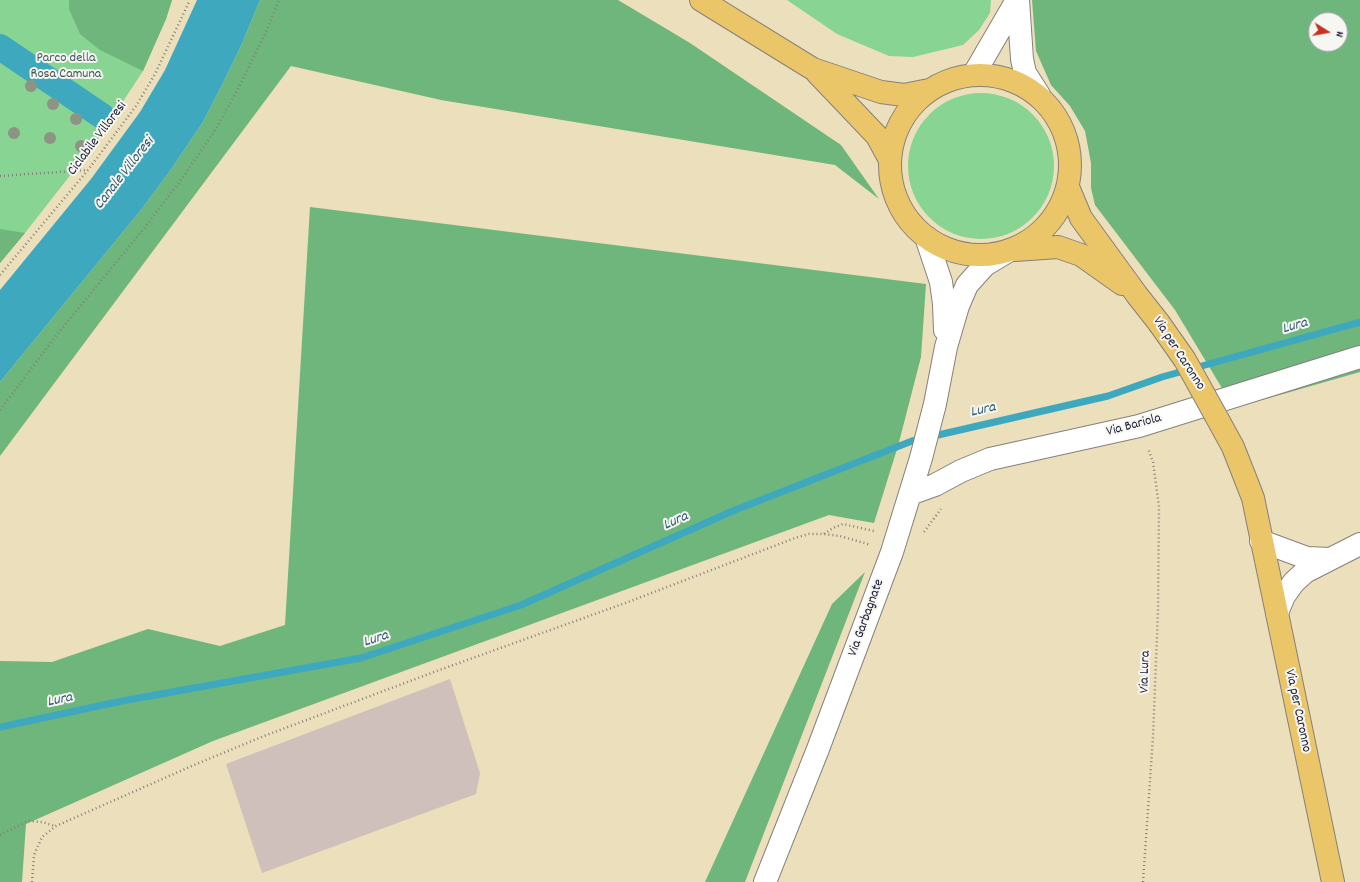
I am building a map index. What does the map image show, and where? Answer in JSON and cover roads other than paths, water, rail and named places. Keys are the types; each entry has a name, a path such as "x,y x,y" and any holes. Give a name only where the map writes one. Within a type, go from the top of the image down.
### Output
{"main road":[{"path":"701,0 813,69 881,92 904,95 929,90"},
{"path":"813,69 877,136 890,160"},
{"path":"974,74 997,75 1020,83 1039,95 1056,114 1067,137 1071,162 1068,187 1060,208 1047,226 1030,241 1010,250 988,255 966,254 945,248 926,237 906,216 893,189 890,160 896,133 909,109 929,90 950,79 974,74"},
{"name":"Via per Caronno","path":"1068,187 1082,218 1185,360 1233,448 1253,498 1333,882"},
{"name":"Via per Caronno","path":"1010,250 1058,247 1081,255 1137,295"}],"street":[{"path":"974,74 1017,0"},
{"path":"1017,0 1022,60 1025,73 1039,95"},
{"name":"Via Garbagnate","path":"926,237 941,282 944,304 946,347"},
{"name":"Via Garbagnate","path":"765,882 818,749 892,552 921,458 935,404 946,347 958,306 968,285 985,265 1010,250"},
{"name":"Via Bariola","path":"910,494 935,485 966,468 990,459 1139,426 1360,357"},
{"path":"1262,541 1307,558 1330,559"},
{"path":"1277,613 1284,596 1294,582 1305,572 1360,544"}],"water":[{"name":"Canale Villoresi","path":"197,0 260,0 241,46 203,122 172,168 141,210 0,382 0,290 91,179 140,112 165,70"}],"waterway":[{"path":"0,47 102,116"},
{"name":"Lura","path":"0,727 122,701 361,658 521,605 735,510 912,441 1108,396 1162,377 1360,322"}],"park label":[{"name":"Parco della Rosa Camuna","path":"66,68"}]}
